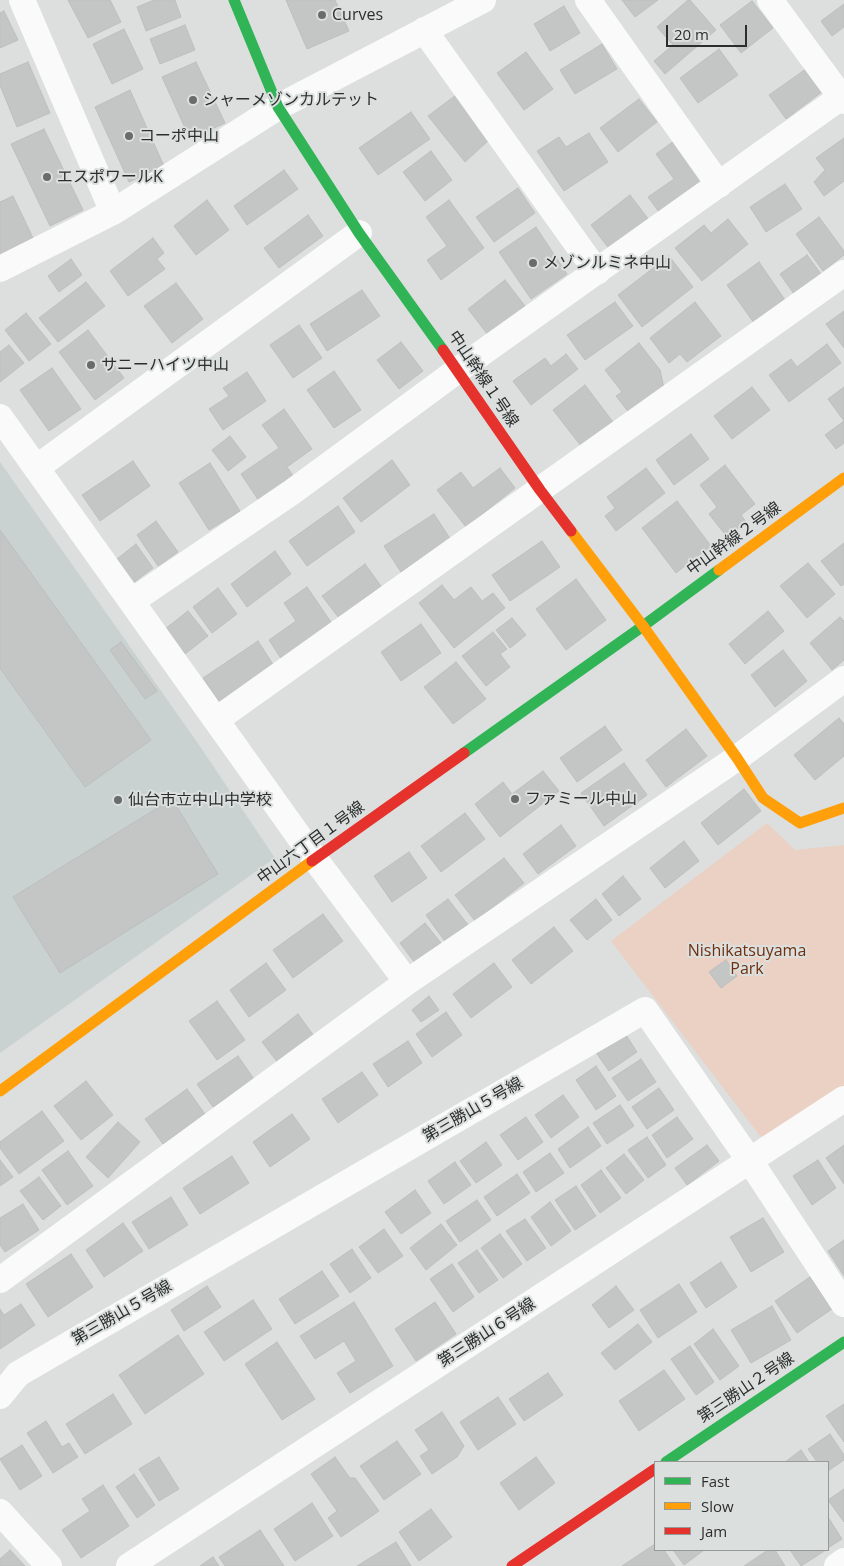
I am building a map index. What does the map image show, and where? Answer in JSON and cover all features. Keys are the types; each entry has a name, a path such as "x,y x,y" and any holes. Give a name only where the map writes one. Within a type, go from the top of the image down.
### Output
{"street":[{"path":"22,0 113,212"},
{"name":"中山幹線１号線","path":"234,0 278,107 360,233 458,370 540,490 643,626 737,758 763,798 800,822 844,808"},
{"path":"0,269 113,212 278,107 484,0"},
{"path":"588,0 719,185"},
{"path":"132,601 292,492 458,370 843,98 770,0"},
{"path":"424,30 596,272"},
{"path":"36,468 360,233"},
{"path":"216,720 844,273"},
{"path":"0,417 315,859 407,982"},
{"name":"中山幹線２号線","path":"643,626 844,478"},
{"name":"中山六丁目１号線","path":"0,1090 315,859 643,626"},
{"path":"0,1280 407,982 737,758 844,679"},
{"name":"第三勝山５号線","path":"2,1388 18,1374 645,1010 750,1161 844,1304"},
{"name":"第三勝山６号線","path":"129,1566 844,1099"},
{"name":"第三勝山２号線","path":"667,1461 844,1342"},
{"path":"512,1566 654,1470"},
{"path":"0,1512 49,1566"},
{"path":"837,1566 844,1561"}],"shaded area":[{"name":"仙台市立中山中学校","path":"0,462 197,742 275,858 0,1053"}],"green space":[{"name":"Nishikatsuyama Park","path":"767,823 795,850 844,845 844,1088 768,1137 760,1136 611,941"}],"building":[{"path":"68,0 110,0 121,22 88,38"},
{"path":"154,0 175,0 181,17 146,31 137,7"},
{"path":"286,0 335,0 349,31 307,49"},
{"path":"622,0 658,0 635,17"},
{"path":"688,0 716,30 665,74 654,61 673,45 657,27"},
{"path":"752,1 773,28 741,53 720,25"},
{"path":"844,4 844,27 832,36 821,21"},
{"path":"564,6 580,33 550,51 534,24"},
{"path":"4,11 18,40 0,48 0,13"},
{"path":"185,25 195,50 160,64 150,39"},
{"path":"124,29 143,69 112,84 93,44"},
{"path":"602,44 617,69 575,94 560,70"},
{"path":"719,49 738,75 698,103 680,78"},
{"path":"526,52 553,89 524,110 497,73"},
{"path":"28,62 50,113 17,127 0,85 0,74"},
{"name":"シャーメゾンカルテット","path":"196,62 225,123 190,139 162,77"},
{"path":"806,69 823,91 786,119 769,95"},
{"name":"コーポ中山","path":"130,90 164,166 129,182 95,107"},
{"path":"456,95 489,140 465,162 428,116"},
{"path":"639,99 657,122 618,152 600,128"},
{"path":"411,112 430,139 378,175 359,148"},
{"name":"エスポワールK","path":"44,129 83,210 50,226 11,144"},
{"path":"589,133 608,162 564,191 537,151 559,137 566,147"},
{"path":"844,138 844,181 824,196 814,182 825,170 816,158"},
{"path":"674,141 702,182 659,212 648,197 674,179 656,154"},
{"path":"431,151 452,180 425,201 403,172"},
{"path":"284,170 298,189 247,225 234,206"},
{"path":"785,184 802,209 766,232 750,207"},
{"path":"518,188 535,213 494,242 476,217"},
{"path":"630,195 649,220 610,250 591,225"},
{"path":"13,196 34,240 0,256 0,202"},
{"path":"207,200 229,230 196,255 174,226"},
{"path":"449,200 484,248 441,280 427,260 447,246 426,217"},
{"path":"308,215 323,236 279,268 264,248"},
{"path":"819,217 844,251 844,255 823,271 796,234"},
{"path":"728,219 748,244 702,281 675,248 704,225 711,233"},
{"name":"メゾンルミネ中山","path":"536,227 567,274 531,299 499,252"},
{"path":"153,238 164,253 157,259 165,269 128,296 110,271"},
{"path":"807,255 821,274 794,294 780,274"},
{"path":"669,256 693,287 642,327 618,295"},
{"path":"71,259 82,275 59,292 48,276"},
{"path":"759,262 785,300 754,323 727,285"},
{"path":"505,280 525,306 488,335 468,309"},
{"path":"86,282 105,306 58,342 39,318"},
{"path":"176,283 203,319 172,343 144,306"},
{"path":"362,290 380,316 327,351 310,324"},
{"path":"615,302 633,326 585,360 567,335"},
{"path":"695,302 721,336 687,362 680,354 669,363 650,338"},
{"path":"844,311 844,348 826,324"},
{"path":"26,313 51,344 29,361 5,330"},
{"path":"299,325 322,358 293,378 270,345"},
{"name":"サニーハイツ中山","path":"88,330 124,378 95,400 59,352"},
{"path":"401,342 423,371 399,389 377,360"},
{"path":"639,343 660,370 664,388 630,414 616,396 622,392 605,370"},
{"path":"827,344 841,363 789,402 769,375 791,359 797,367"},
{"path":"9,345 24,363 0,382 0,352"},
{"path":"566,354 578,369 531,405 513,381 545,358 551,366"},
{"path":"52,368 81,409 49,431 20,390"},
{"path":"334,371 361,410 334,428 307,390"},
{"path":"247,372 266,401 223,430 209,409 229,396 223,388"},
{"path":"585,385 613,422 581,446 553,410"},
{"path":"752,387 770,410 732,439 714,416"},
{"path":"844,387 844,421 828,399"},
{"path":"284,409 312,449 287,467 294,477 259,501 241,474 279,448 262,425"},
{"path":"844,421 844,443 836,449 825,435"},
{"path":"691,434 709,459 674,485 656,460"},
{"path":"230,436 246,457 228,471 212,450"},
{"path":"392,460 410,485 361,522 343,498"},
{"path":"133,461 150,486 100,521 82,495"},
{"path":"210,463 240,511 209,530 179,483"},
{"path":"725,465 755,504 741,515 746,522 727,537 709,514 717,507 700,485"},
{"path":"500,468 515,488 466,527 437,490 461,472 473,488"},
{"path":"646,468 665,493 616,531 605,516 615,508 607,497"},
{"path":"677,501 711,546 676,573 642,528"},
{"path":"338,506 355,532 307,566 289,541"},
{"path":"434,514 451,540 401,572 384,546"},
{"path":"156,521 178,552 158,566 137,535"},
{"path":"0,530 151,740 85,787 0,668"},
{"path":"542,541 560,567 510,601 492,575"},
{"path":"844,543 844,584 841,586 821,561"},
{"path":"136,544 153,568 133,583 117,559"},
{"path":"275,551 291,574 247,607 231,584"},
{"path":"808,563 835,594 807,618 780,586"},
{"path":"365,564 381,586 339,618 322,596"},
{"path":"576,579 606,620 566,650 536,609"},
{"path":"442,585 454,600 471,587 482,601 493,593 505,608 454,648 419,603"},
{"path":"307,587 333,625 282,660 269,640 296,621 284,603"},
{"path":"218,588 237,614 212,633 193,607"},
{"path":"188,611 208,636 185,654 165,629"},
{"path":"768,611 784,631 745,664 729,644"},
{"path":"840,617 844,621 844,660 832,670 810,643"},
{"path":"512,618 526,635 510,648 496,630"},
{"path":"421,624 441,653 401,681 381,652"},
{"path":"493,632 507,649 500,654 510,667 486,686 462,656"},
{"path":"258,641 274,666 220,703 203,678"},
{"path":"121,642 157,691 145,699 110,650"},
{"path":"783,650 807,681 775,707 751,675"},
{"path":"456,662 486,699 453,724 424,687"},
{"path":"839,718 844,724 844,756 815,780 794,755"},
{"path":"605,726 622,750 577,782 560,758"},
{"path":"686,729 707,756 666,787 646,760"},
{"path":"624,763 647,795 604,826 581,793"},
{"name":"ファミール中山","path":"543,771 559,791 500,837 475,804 503,782 512,794"},
{"path":"744,789 761,811 718,845 701,823"},
{"path":"172,799 218,874 60,973 13,897"},
{"path":"465,813 485,839 441,872 421,846"},
{"path":"561,825 576,846 538,874 523,854"},
{"path":"684,841 699,861 665,888 650,868"},
{"path":"409,852 427,878 392,902 374,876"},
{"path":"504,858 524,883 475,921 455,895"},
{"path":"623,876 641,899 619,916 602,894"},
{"path":"448,899 469,926 446,943 426,915"},
{"path":"596,899 612,920 587,940 570,920"},
{"path":"323,914 343,941 293,978 273,950"},
{"path":"425,923 441,943 415,963 400,943"},
{"path":"554,927 573,951 531,984 512,960"},
{"path":"726,960 737,976 721,988 709,972"},
{"path":"266,963 286,990 249,1017 230,990"},
{"path":"494,963 512,987 471,1018 453,994"},
{"path":"429,996 439,1010 421,1022 412,1010"},
{"path":"217,1001 245,1040 217,1060 189,1021"},
{"path":"446,1012 462,1035 432,1057 416,1034"},
{"path":"298,1014 314,1036 278,1063 262,1042"},
{"path":"624,1032 637,1052 609,1071 595,1051"},
{"path":"408,1041 422,1063 388,1087 373,1064"},
{"path":"238,1056 254,1079 213,1107 197,1084"},
{"path":"641,1059 656,1082 628,1101 612,1078"},
{"path":"596,1066 616,1096 596,1110 576,1080"},
{"path":"362,1072 378,1095 338,1123 322,1099"},
{"path":"86,1081 113,1115 81,1140 54,1106"},
{"path":"659,1088 674,1110 647,1129 632,1107"},
{"path":"187,1089 205,1114 163,1144 145,1119"},
{"path":"563,1095 579,1117 551,1138 535,1115"},
{"path":"620,1105 634,1126 607,1144 593,1123"},
{"path":"42,1111 64,1141 19,1174 0,1148 0,1142"},
{"path":"292,1114 310,1139 270,1167 253,1142"},
{"path":"526,1117 543,1142 518,1160 500,1135"},
{"path":"677,1117 693,1139 667,1158 652,1135"},
{"path":"118,1122 140,1142 108,1178 86,1157"},
{"path":"588,1127 601,1146 570,1168 558,1149"},
{"path":"647,1137 666,1165 648,1178 628,1150"},
{"path":"486,1142 502,1165 476,1183 460,1161"},
{"path":"707,1145 719,1161 687,1185 675,1168"},
{"path":"844,1145 844,1184 826,1158"},
{"path":"68,1151 93,1186 67,1205 42,1170"},
{"path":"550,1153 564,1173 536,1192 523,1172"},
{"path":"624,1154 644,1180 626,1194 606,1168"},
{"path":"232,1156 249,1183 200,1214 183,1188"},
{"path":"0,1160 13,1177 0,1186"},
{"path":"818,1160 836,1188 812,1205 793,1176"},
{"path":"455,1162 471,1185 444,1204 428,1181"},
{"path":"601,1170 621,1198 600,1213 581,1185"},
{"path":"517,1174 530,1193 497,1216 484,1197"},
{"path":"39,1177 61,1206 43,1220 20,1191"},
{"path":"576,1186 596,1216 575,1230 555,1200"},
{"path":"415,1190 431,1213 401,1234 385,1212"},
{"path":"171,1197 188,1225 149,1249 132,1222"},
{"path":"477,1200 491,1220 460,1242 446,1221"},
{"path":"550,1202 571,1231 551,1246 531,1217"},
{"path":"23,1204 39,1230 5,1252 0,1245 0,1218"},
{"path":"763,1218 784,1252 751,1272 730,1237"},
{"path":"525,1219 546,1248 527,1261 506,1231"},
{"path":"123,1223 143,1251 104,1277 86,1250"},
{"path":"441,1224 457,1245 426,1270 410,1248"},
{"path":"384,1229 403,1256 378,1273 359,1247"},
{"path":"500,1234 522,1264 503,1278 481,1248"},
{"path":"844,1240 844,1276 828,1251"},
{"path":"352,1249 371,1278 350,1293 330,1264"},
{"path":"477,1250 498,1280 479,1293 458,1263"},
{"path":"71,1254 93,1287 48,1317 26,1284"},
{"path":"721,1262 737,1287 706,1308 690,1283"},
{"path":"452,1264 474,1297 453,1312 430,1279"},
{"path":"322,1271 339,1296 295,1324 279,1299"},
{"path":"810,1277 832,1309 797,1333 775,1301"},
{"path":"679,1284 697,1312 658,1338 640,1310"},
{"path":"207,1286 221,1307 184,1331 171,1310"},
{"path":"616,1286 634,1310 609,1328 592,1305"},
{"path":"253,1300 272,1329 224,1361 204,1332"},
{"path":"354,1302 393,1366 350,1393 337,1373 356,1361 344,1341 315,1359 300,1336"},
{"path":"435,1302 456,1334 416,1361 395,1329"},
{"path":"21,1304 35,1325 0,1349 0,1309 4,1315"},
{"path":"772,1306 791,1340 751,1363 731,1330"},
{"path":"638,1324 652,1342 615,1370 601,1353"},
{"path":"713,1329 739,1366 720,1380 694,1344"},
{"path":"178,1335 204,1374 145,1414 119,1375"},
{"path":"277,1342 315,1399 282,1420 245,1364"},
{"path":"690,1346 714,1382 696,1395 671,1359"},
{"path":"664,1370 685,1399 639,1431 619,1401"},
{"path":"548,1373 563,1395 524,1421 509,1399"},
{"path":"113,1394 132,1424 85,1454 66,1424"},
{"path":"498,1397 516,1424 478,1450 460,1422"},
{"path":"844,1404 844,1442 826,1416"},
{"path":"442,1412 464,1446 457,1457 432,1474 420,1456 429,1450 415,1430"},
{"path":"46,1421 62,1447 69,1443 78,1457 53,1473 27,1433"},
{"path":"830,1434 844,1455 844,1460 829,1470 829,1461 816,1461 808,1449"},
{"path":"397,1441 421,1474 384,1500 360,1466"},
{"path":"22,1445 42,1476 20,1490 0,1459"},
{"path":"801,1450 808,1461 786,1461"},
{"path":"159,1457 179,1489 159,1501 139,1469"},
{"path":"335,1457 350,1478 355,1478 379,1511 341,1537 328,1518 337,1511 311,1474"},
{"path":"536,1457 555,1483 519,1510 500,1483"},
{"path":"134,1474 155,1505 137,1518 116,1487"},
{"path":"103,1485 129,1526 81,1558 62,1530 90,1511 82,1499"},
{"path":"844,1489 844,1522 829,1501 829,1499"},
{"path":"312,1503 333,1536 295,1561 274,1529"},
{"path":"431,1509 452,1537 419,1561 399,1532"},
{"path":"829,1519 842,1539 829,1547"},
{"path":"260,1530 284,1566 225,1566 219,1557"},
{"path":"396,1542 411,1566 357,1566"},
{"path":"654,1545 654,1551 665,1551 675,1566 622,1566"},
{"path":"10,1550 25,1566 0,1566 0,1559"},
{"path":"674,1551 703,1551 684,1565"},
{"path":"766,1551 776,1551 785,1566 744,1566"},
{"path":"791,1551 824,1551 801,1566"},
{"path":"213,1557 219,1566 200,1566"}],"traffic: fast":[{"path":"234,0 278,107 359,233 443,350"},
{"path":"464,753 719,570"},
{"path":"667,1461 844,1342"}],"traffic: slow":[{"path":"719,570 844,478"},
{"path":"571,531 643,626 737,758 763,798 800,823 844,808"},
{"path":"0,1091 312,861"}],"traffic: jam":[{"path":"443,350 540,490 571,531"},
{"path":"312,861 464,753"},
{"path":"512,1566 654,1470"}],"place":[{"name":"Curves","path":"322,15"},
{"name":"シャーメゾンカルテット","path":"193,100"},
{"name":"コーポ中山","path":"129,136"},
{"name":"エスポワールK","path":"47,177"},
{"name":"メゾンルミネ中山","path":"533,263"},
{"name":"サニーハイツ中山","path":"91,365"},
{"name":"ファミール中山","path":"515,799"},
{"name":"仙台市立中山中学校","path":"118,800"}]}
